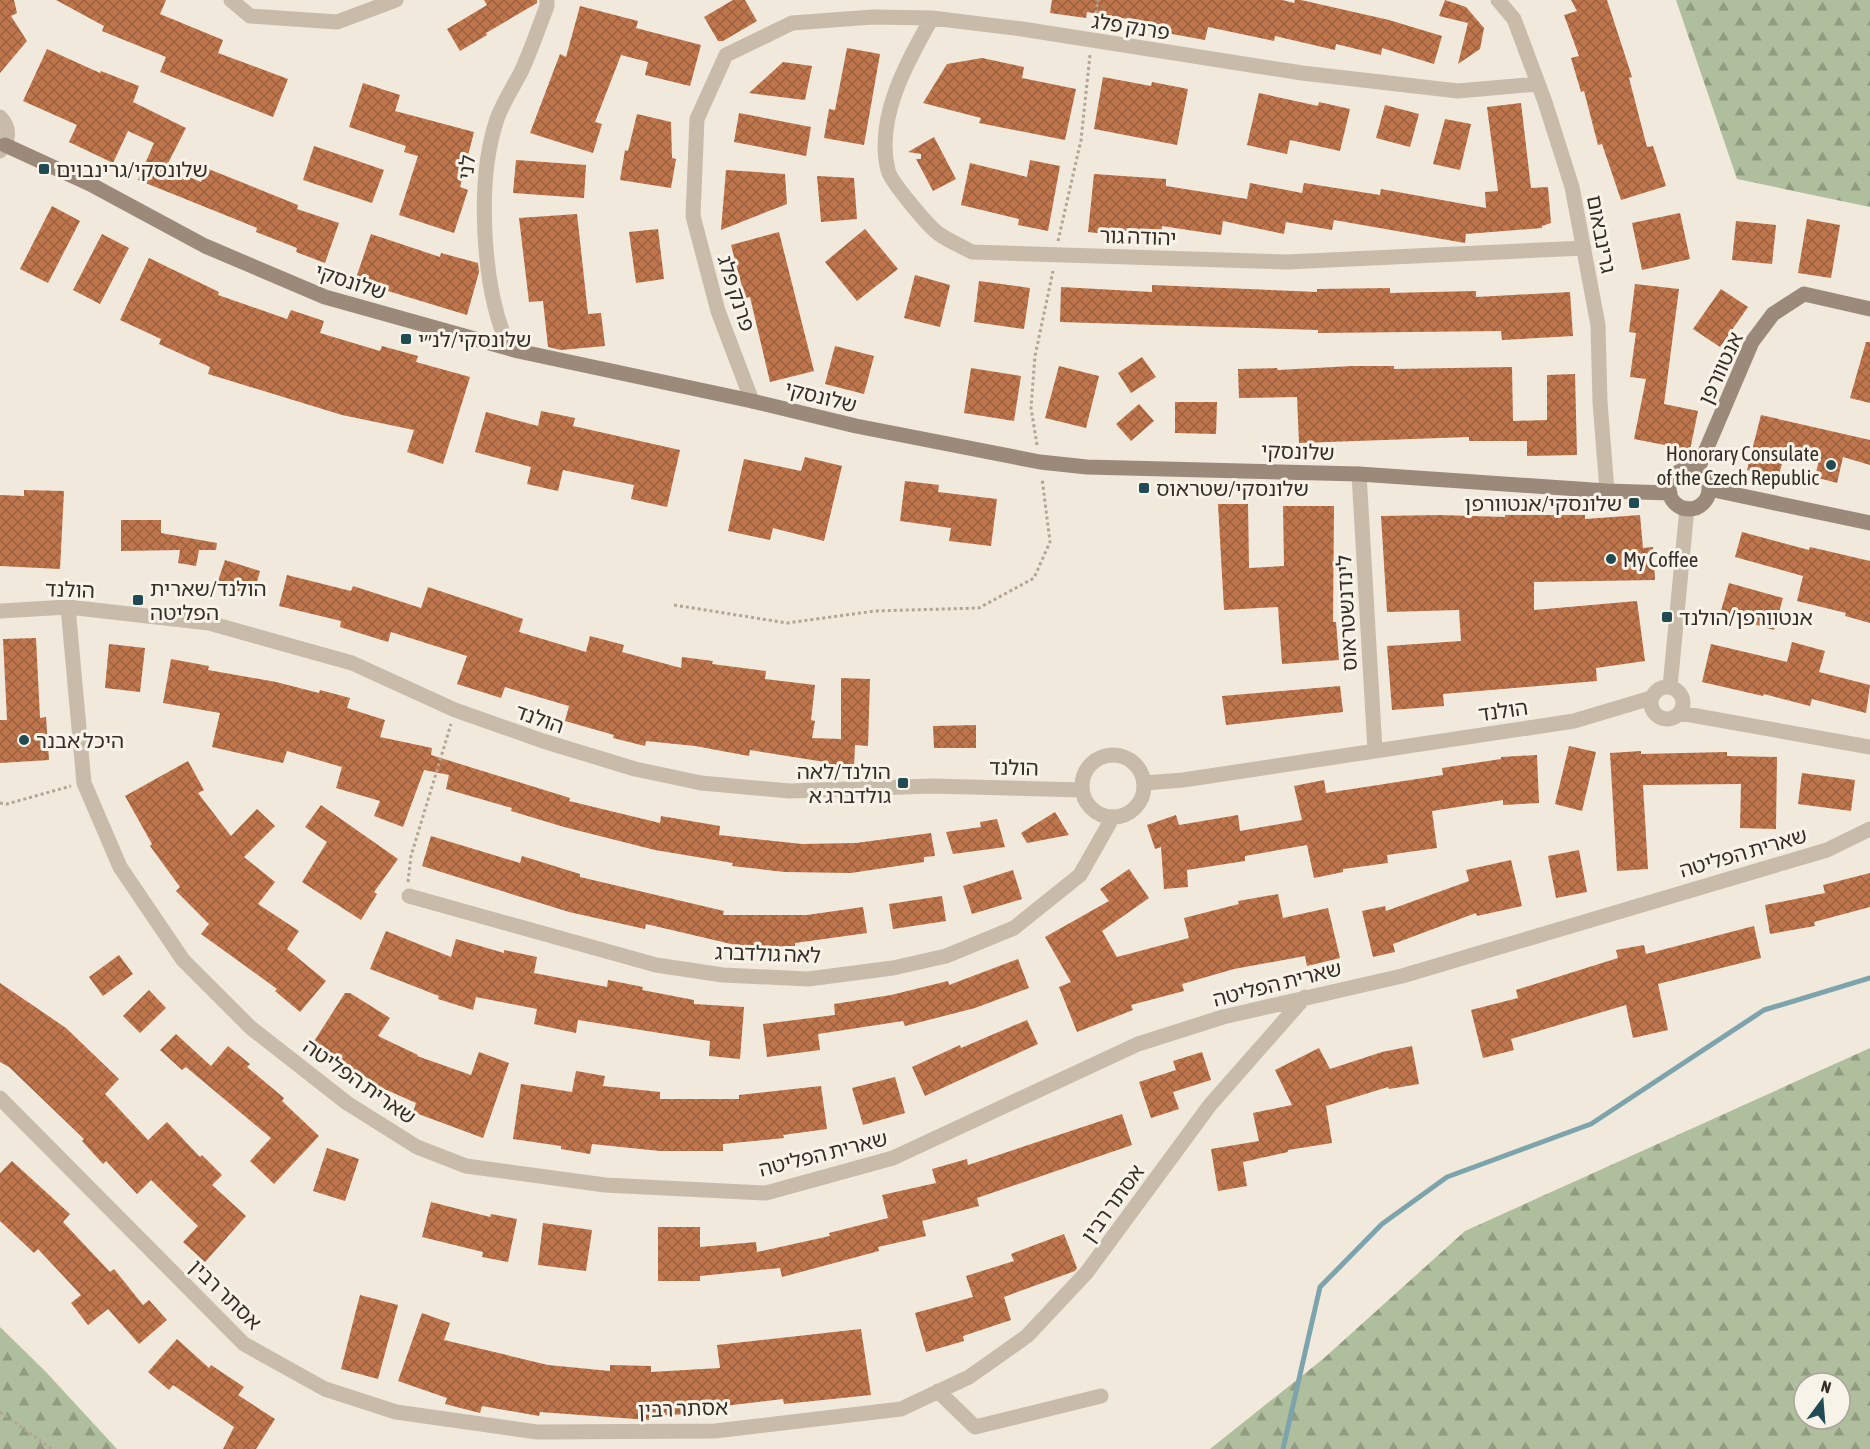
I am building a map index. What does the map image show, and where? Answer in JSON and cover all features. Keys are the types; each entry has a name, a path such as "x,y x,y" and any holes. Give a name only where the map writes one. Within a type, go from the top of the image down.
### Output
{"street":[{"path":"231,0 250,16 337,22 396,0"},
{"name":"לני","path":"509,348 497,322 484,219 485,168 497,118 522,69 547,6 547,0"},
{"name":"גרינבאום","path":"1498,0 1514,19 1572,187 1598,325 1600,402 1608,491"},
{"name":"פרנק פלג","path":"752,401 718,311 693,216 697,119 726,55 792,23 873,17 932,18 1022,29 1092,42 1302,73 1458,91 1538,84"},
{"name":"יהודה גור","path":"932,18 911,54 895,91 886,134 888,172 915,208 938,233 972,252 1287,262 1584,248"},
{"path":"0,117 7,126 3,148"},
{"name":"שלונסקי","path":"3,148 90,184 205,246 324,297 509,348 856,426 1040,462 1087,466 1359,474 1670,493"},
{"name":"אנטוורפן","path":"1697,471 1752,342 1773,314 1804,294 1870,309"},
{"path":"1691,469 1706,478 1709,489 1705,502 1694,509 1675,504 1670,493 1671,481 1679,472 1691,469"},
{"name":"לינדנשטראוס","path":"1359,474 1375,750"},
{"path":"1709,489 1870,523"},
{"path":"1670,687 1687,508"},
{"name":"הולנד","path":"0,611 68,607 209,623 352,663 455,711 625,766 701,783 789,791 932,786 1082,790"},
{"name":"שארית הפליטה","path":"68,607 84,783 120,867 183,960 251,1028 347,1104 417,1147 466,1166 605,1185 766,1192 893,1158 1138,1044 1223,1017 1402,976 1827,850 1870,829"},
{"path":"1670,687 1656,690 1651,698 1652,709 1660,717 1671,718 1680,713 1870,747"},
{"path":"1670,687 1682,697 1680,713"},
{"name":"הולנד","path":"1144,783 1183,780 1574,722 1651,698"},
{"path":"1109,755 1122,756 1134,763 1141,771 1144,783 1143,795 1137,807 1128,814 1113,817 1096,812 1088,805 1082,790 1083,778 1089,766 1109,755"},
{"name":"לאה גולדברג","path":"409,896 656,965 723,975 808,979 893,968 946,956 1014,928 1080,874 1113,817"},
{"name":"אסתר רבין","path":"0,1098 244,1344 326,1389 386,1409 537,1432 715,1431 901,1409 969,1377 1027,1336 1087,1272 1210,1105 1305,997"},
{"path":"938,1392 975,1426 1101,1396"}],"path":[{"path":"674,605 787,623 875,611 979,608 1034,578 1050,542 1031,408 1035,357 1081,140 1098,0"},
{"path":"409,896 411,856 455,711"},
{"path":"0,802 7,804 84,783"},
{"path":"0,1412 52,1449"}],"green space":[{"path":"1676,0 1870,0 1870,207 1737,179"},
{"path":"1870,1048 1870,1449 1210,1449 1323,1359 1465,1231"},
{"path":"0,1327 45,1371 117,1449 0,1449"}],"building":[{"path":"0,0 14,0 17,13 11,16 27,41 0,73"},
{"path":"56,0 166,0 160,14 223,40 218,53 288,79 273,117 160,72 166,57 102,31 104,26"},
{"path":"484,0 537,0 537,3 460,51 447,29 487,5"},
{"path":"733,0 745,0 757,21 723,41 718,41 704,17"},
{"path":"1052,0 1282,0 1294,3 1295,0 1301,0 1389,20 1442,36 1434,64 1382,48 1381,55 1336,44 1335,50 1275,36 1274,41 1208,27 1205,40 1161,32 1162,25 1087,12 1086,18 1050,13"},
{"path":"1445,0 1466,7 1484,28 1480,49 1458,64 1468,23 1439,16"},
{"path":"1571,0 1607,0 1632,77 1629,78 1647,147 1653,146 1666,186 1621,200 1602,144 1598,145 1584,91 1581,92 1571,58 1579,56 1564,15 1577,11"},
{"path":"580,6 638,21 636,28 701,45 690,86 645,75 648,62 621,55 595,122 602,124 593,153 530,133 560,54 566,57"},
{"path":"847,48 880,54 864,145 824,138 829,109 835,110"},
{"path":"47,49 100,73 101,71 139,86 133,102 186,128 166,167 201,182 206,168 298,205 297,209 339,223 325,263 296,252 297,248 256,232 257,228 138,180 154,143 128,131 113,163 69,142 77,125 23,101"},
{"path":"982,58 1024,67 1022,78 1076,89 1065,140 979,123 981,118 923,103 947,64"},
{"path":"783,62 812,66 805,100 749,93"},
{"path":"1103,77 1151,86 1152,82 1188,89 1177,145 1094,129"},
{"path":"363,83 400,95 395,111 474,132 460,187 468,190 454,233 399,215 418,156 404,152 406,146 349,127"},
{"path":"1259,93 1318,106 1319,102 1350,109 1340,151 1290,140 1287,154 1247,145"},
{"path":"1521,103 1531,188 1548,187 1551,223 1542,228 1466,234 1465,243 1334,220 1332,230 1286,222 1284,234 1223,221 1221,235 1162,226 1161,235 1114,230 1113,235 1088,232 1094,174 1166,179 1166,186 1247,199 1250,183 1302,193 1304,183 1380,195 1381,189 1486,208 1485,192 1498,191 1487,107"},
{"path":"1385,105 1419,114 1410,147 1376,138"},
{"path":"739,113 811,127 806,156 734,142"},
{"path":"637,114 671,122 672,158 676,159 671,188 620,180 625,150 628,151"},
{"path":"1445,119 1471,124 1460,170 1433,164"},
{"path":"934,137 956,179 933,191 916,159 921,159 921,154 908,152"},
{"path":"314,146 384,170 372,203 303,180"},
{"path":"516,160 586,165 584,198 513,193"},
{"path":"1030,160 1060,166 1048,231 1018,225 1019,219 961,205 970,163 1027,177"},
{"path":"726,170 785,174 787,204 721,230"},
{"path":"817,176 854,178 857,219 821,222"},
{"path":"52,206 80,221 48,283 20,269"},
{"path":"1680,213 1690,259 1642,270 1632,223"},
{"path":"577,214 588,314 601,313 605,346 561,350 548,347 543,301 529,302 519,218"},
{"path":"1807,219 1840,225 1831,278 1798,273"},
{"path":"1736,221 1776,225 1772,264 1732,260"},
{"path":"658,229 664,279 636,283 629,232"},
{"path":"865,229 898,269 857,301 825,262"},
{"path":"779,232 814,371 770,382 750,297 745,298 731,245"},
{"path":"102,234 129,248 100,304 73,290"},
{"path":"371,234 440,257 441,253 478,263 479,272 467,315 355,281"},
{"path":"149,258 219,292 218,295 287,319 291,310 324,321 320,333 380,351 382,346 418,356 416,362 470,377 443,464 407,452 414,430 342,415 208,374 210,367 159,344 161,339 120,320"},
{"path":"915,275 950,285 940,327 904,318"},
{"path":"979,281 1030,288 1024,329 974,322"},
{"path":"1635,284 1679,289 1664,404 1698,411 1690,450 1634,439 1646,379 1630,377 1636,333 1629,332"},
{"path":"1152,285 1317,292 1317,289 1390,288 1390,293 1476,291 1476,297 1570,292 1573,336 1502,340 1501,331 1318,333 1318,330 1060,322 1061,287 1152,292"},
{"path":"1721,289 1748,307 1720,347 1693,329"},
{"path":"1866,342 1870,342 1870,403 1850,398"},
{"path":"835,346 874,356 864,394 825,384"},
{"path":"1142,357 1156,377 1131,393 1118,373"},
{"path":"1059,366 1099,376 1086,428 1045,418"},
{"path":"1394,366 1394,369 1512,367 1513,421 1547,420 1547,375 1575,374 1577,455 1527,456 1527,441 1469,441 1469,437 1299,443 1297,397 1239,398 1238,369 1277,368 1278,370"},
{"path":"971,368 1021,376 1014,421 964,413"},
{"path":"1175,402 1217,402 1216,434 1175,433"},
{"path":"1139,404 1154,421 1131,441 1116,424"},
{"path":"541,411 575,418 573,426 680,450 667,507 631,499 634,485 563,470 558,491 527,484 531,467 475,452 486,412 538,426"},
{"path":"1761,415 1870,440 1870,465 1843,457 1837,483 1815,477 1820,455 1787,446 1778,478 1747,470"},
{"path":"805,457 842,466 824,541 773,528 770,540 728,531 744,459 801,471"},
{"path":"905,481 939,485 938,492 997,499 991,546 949,541 951,528 900,521"},
{"path":"24,490 64,491 60,569 0,566 0,495 24,496"},
{"path":"1218,504 1248,504 1249,568 1284,566 1283,506 1334,506 1333,622 1336,622 1339,660 1282,664 1278,607 1224,610"},
{"path":"1505,515 1585,515 1585,519 1640,515 1643,548 1653,547 1655,580 1534,582 1534,610 1637,601 1645,661 1596,668 1597,681 1443,694 1444,706 1392,710 1387,646 1461,641 1459,610 1387,612 1381,516 1505,517"},
{"path":"121,520 161,520 161,533 217,543 216,550 199,550 196,566 178,563 180,550 121,551"},
{"path":"1742,532 1809,550 1810,547 1870,561 1870,623 1845,616 1846,613 1797,601 1803,576 1735,557"},
{"path":"225,560 260,571 253,596 217,584"},
{"path":"287,575 351,591 353,586 421,608 428,587 523,619 519,632 586,652 590,636 624,645 622,652 681,668 682,657 713,661 712,664 766,671 765,679 815,685 811,720 815,721 812,738 841,739 841,678 870,679 868,746 855,745 854,767 825,766 825,762 750,750 749,756 695,746 646,741 645,746 613,738 614,735 565,721 569,706 505,687 501,698 457,684 467,656 391,632 388,642 340,627 341,621 279,606"},
{"path":"1729,583 1783,598 1774,630 1720,614"},
{"path":"36,638 40,718 46,717 49,760 0,763 0,720 7,720 3,639"},
{"path":"1792,642 1825,651 1819,672 1870,685 1866,713 1812,699 1810,706 1702,682 1711,644 1787,662"},
{"path":"109,644 145,648 140,692 105,688"},
{"path":"171,659 209,666 208,670 276,682 319,693 320,690 350,698 347,708 385,720 380,737 432,748 431,755 570,798 569,801 660,823 661,816 720,826 719,835 802,844 856,843 931,833 935,856 924,857 924,862 851,873 785,872 732,866 733,863 655,850 511,811 512,808 446,789 449,775 424,770 403,827 374,816 380,801 336,788 342,767 287,751 283,763 212,747 220,713 163,703"},
{"path":"1340,686 1343,712 1226,725 1222,696"},
{"path":"976,725 976,748 934,748 933,726"},
{"path":"1569,746 1596,752 1582,811 1555,804"},
{"path":"1641,751 1641,754 1727,752 1727,756 1777,757 1776,829 1740,828 1741,784 1643,785 1648,869 1617,871 1610,753"},
{"path":"1537,755 1539,803 1503,805 1503,800 1432,811 1437,848 1387,855 1388,863 1343,869 1343,872 1314,878 1307,845 1245,856 1245,861 1187,870 1188,887 1164,889 1161,847 1155,849 1147,825 1176,815 1179,825 1238,815 1240,831 1302,820 1294,786 1324,780 1326,793 1443,775 1442,768 1501,759 1501,757"},
{"path":"188,761 204,790 198,793 231,836 257,809 275,826 244,857 275,882 258,904 299,931 287,949 326,981 300,1012 275,991 277,989 201,934 209,924 176,891 180,887 150,846 152,844 125,796"},
{"path":"1802,773 1855,780 1851,811 1798,804"},
{"path":"321,805 398,859 374,892 377,894 361,920 302,882 327,842 305,827"},
{"path":"1055,812 1069,835 1027,843 1021,833"},
{"path":"997,819 1005,847 953,854 946,832 981,827 980,822"},
{"path":"431,836 520,863 522,856 580,874 580,877 724,911 723,915 807,915 863,907 867,933 795,943 795,946 744,947 646,924 645,929 569,912 422,866"},
{"path":"1579,850 1587,892 1556,898 1548,856"},
{"path":"1511,860 1522,906 1477,916 1476,913 1393,944 1395,952 1373,957 1362,911 1385,906 1386,911 1469,881 1466,870"},
{"path":"1129,869 1149,898 1102,931 1117,957 1189,938 1184,918 1239,904 1238,901 1278,894 1283,918 1328,908 1340,958 1307,966 1305,956 1234,969 1182,984 1184,991 1131,1005 1133,1010 1077,1032 1059,987 1071,982 1045,937 1109,901 1100,889"},
{"path":"1013,870 1022,899 972,914 963,886"},
{"path":"1870,873 1870,907 1814,922 1815,926 1770,934 1765,905 1825,893 1823,885"},
{"path":"942,896 946,921 893,929 889,904"},
{"path":"1754,926 1761,958 1658,984 1668,1030 1633,1038 1626,1005 1511,1039 1514,1050 1483,1058 1471,1010 1518,998 1516,990 1618,958 1616,950 1644,945 1646,954"},
{"path":"386,931 451,957 456,939 504,953 504,950 537,957 534,973 607,987 608,980 643,987 642,990 694,1000 694,1004 744,1007 740,1059 709,1056 710,1041 578,1020 576,1033 534,1024 537,1009 476,997 473,1010 438,999 439,996 370,969"},
{"path":"119,955 133,974 103,996 89,977"},
{"path":"1018,959 1029,988 975,1008 905,1026 903,1021 818,1034 820,1050 767,1057 763,1024 835,1015 834,1004 891,995 948,981 949,985"},
{"path":"0,983 66,1028 119,1079 105,1094 148,1140 167,1122 200,1157 202,1155 222,1175 212,1185 246,1216 205,1262 183,1242 198,1226 151,1180 137,1194 106,1161 103,1164 82,1141 84,1139 9,1067 0,1062"},
{"path":"149,990 166,1008 140,1033 123,1016"},
{"path":"345,993 350,993 390,1018 378,1036 417,1056 471,1075 479,1052 509,1063 483,1138 413,1112 416,1103 371,1083 372,1081 313,1043"},
{"path":"1027,1020 1038,1044 925,1096 912,1067 960,1045 961,1048"},
{"path":"176,1034 211,1066 228,1046 250,1064 247,1067 284,1098 282,1101 319,1136 274,1184 250,1161 271,1138 186,1067 182,1070 160,1050"},
{"path":"1412,1046 1419,1084 1389,1089 1388,1087 1326,1106 1332,1143 1288,1150 1288,1152 1243,1162 1247,1186 1218,1191 1211,1149 1259,1141 1253,1113 1292,1105 1275,1070 1319,1048 1330,1069 1382,1052"},
{"path":"1202,1052 1211,1080 1173,1092 1179,1109 1151,1118 1139,1082 1176,1070 1173,1061"},
{"path":"576,1071 605,1076 603,1086 660,1092 660,1099 739,1099 739,1095 821,1086 827,1129 783,1135 784,1138 723,1144 723,1151 660,1151 592,1144 590,1154 561,1149 561,1146 513,1139 521,1084 572,1092"},
{"path":"895,1077 905,1113 863,1125 852,1088"},
{"path":"1122,1114 1132,1145 977,1198 979,1206 922,1221 926,1236 878,1247 879,1251 782,1277 780,1268 700,1276 700,1281 658,1281 658,1227 700,1227 700,1247 756,1242 757,1252 830,1236 829,1233 888,1218 882,1195 936,1183 932,1169 967,1159 968,1165"},
{"path":"327,1148 359,1159 345,1201 313,1191"},
{"path":"12,1161 70,1214 63,1222 110,1272 114,1269 143,1305 149,1300 167,1320 139,1344 108,1309 88,1325 71,1303 81,1295 38,1249 34,1253 0,1221 0,1173"},
{"path":"431,1202 490,1217 491,1214 517,1219 508,1262 482,1257 483,1252 422,1237"},
{"path":"543,1223 592,1230 586,1271 538,1265"},
{"path":"1064,1234 1077,1268 1075,1271 1004,1297 1011,1320 963,1336 964,1341 926,1352 915,1313 973,1297 966,1276 1014,1261 1011,1254"},
{"path":"360,1295 398,1305 378,1379 341,1369"},
{"path":"422,1313 450,1323 444,1340 548,1365 610,1371 610,1365 651,1366 651,1372 720,1368 717,1345 861,1329 871,1395 784,1404 783,1399 707,1408 707,1413 649,1416 649,1420 540,1412 539,1416 482,1406 480,1413 445,1404 447,1398 398,1381"},
{"path":"177,1339 209,1368 211,1365 244,1387 238,1395 275,1419 256,1449 223,1449 234,1427 173,1385 169,1390 148,1372"}],"waterway":[{"path":"1283,1449 1320,1287 1382,1224 1447,1177 1591,1124 1764,1010 1870,978"}],"place":[{"name":"שלונסקי/גרינבוים","path":"44,169"},
{"name":"שלונסקי/לנ״י","path":"406,339"},
{"name":"Honorary Consulate of the Czech Republic","path":"1831,465"},
{"name":"שלונסקי/שטראוס","path":"1144,488"},
{"name":"שלונסקי/אנטוורפן","path":"1634,503"},
{"name":"My Coffee","path":"1611,559"},
{"name":"הולנד/שארית הפליטה","path":"138,600"},
{"name":"אנטוורפן/הולנד","path":"1667,617"},
{"name":"היכל אבנר","path":"24,740"},
{"name":"הולנד/לאה גולדברג א","path":"903,783"}]}
